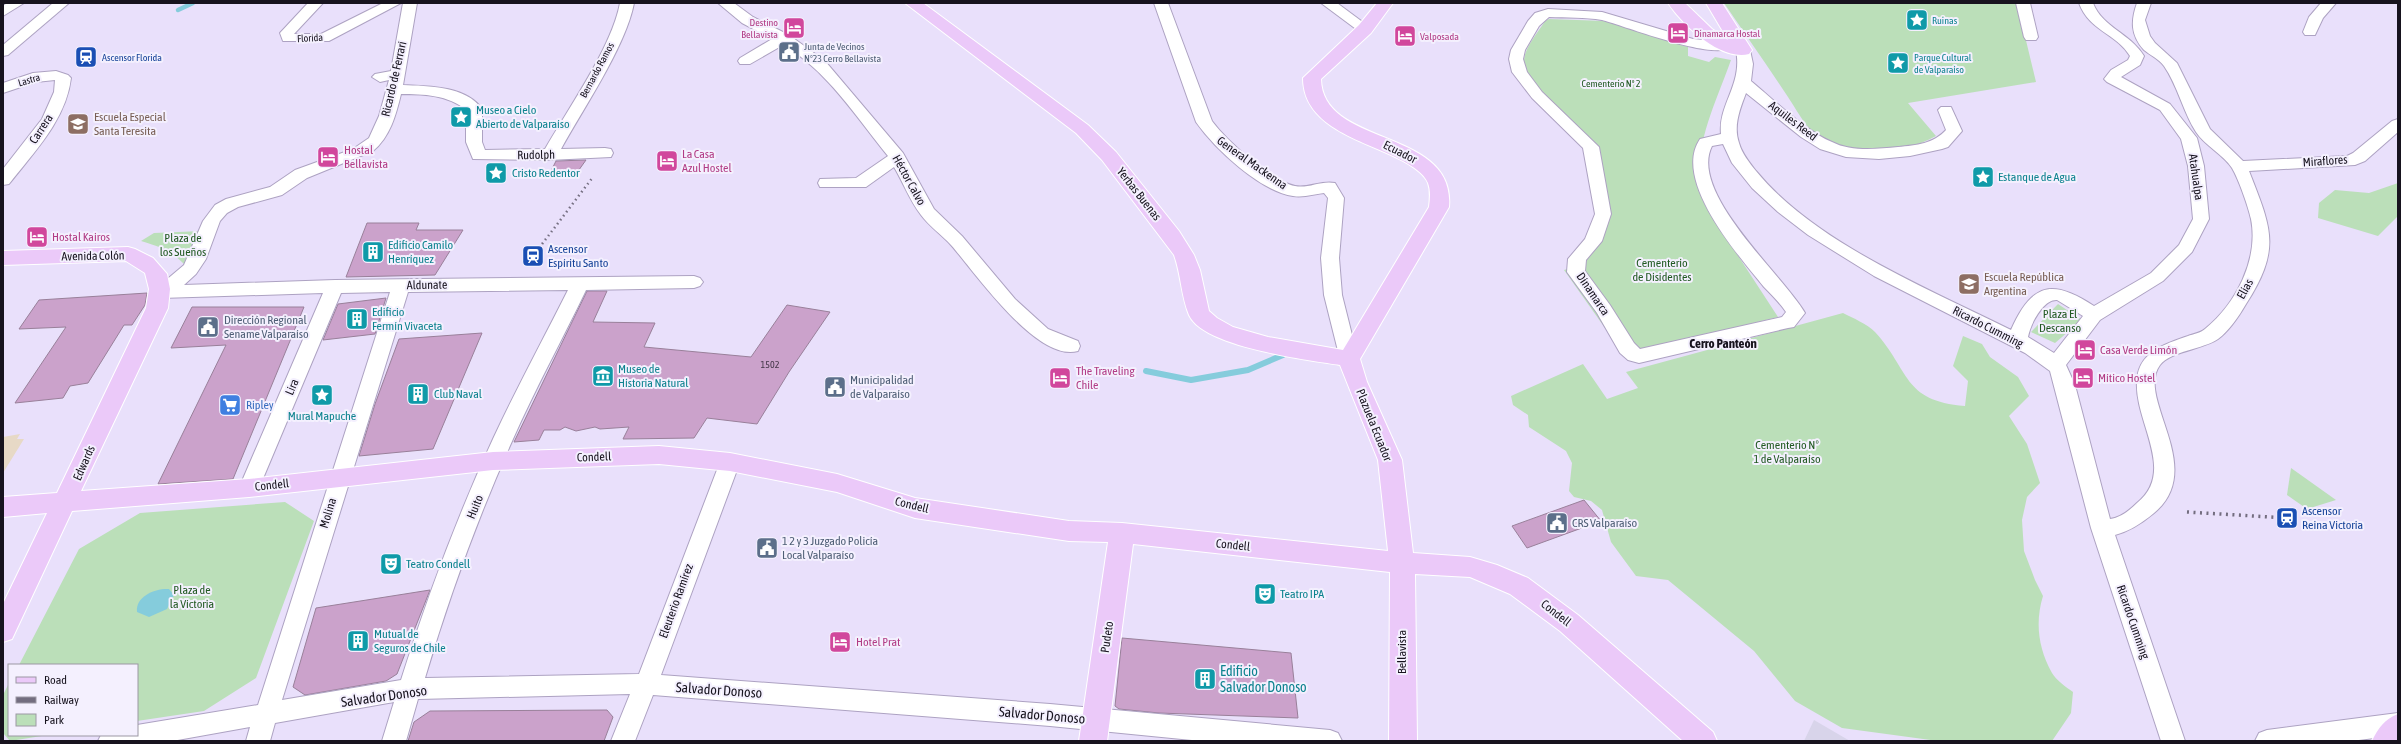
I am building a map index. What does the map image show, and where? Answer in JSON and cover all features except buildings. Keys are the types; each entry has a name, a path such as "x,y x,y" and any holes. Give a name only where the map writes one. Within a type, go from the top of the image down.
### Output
{"main road":[{"name":"Yerbas Buenas","path":"913,3 1082,129 1109,156 1172,236 1184,255 1190,270 1199,314 1203,320 1219,330 1282,348 1349,359"},
{"name":"Ecuador","path":"1349,359 1439,207 1441,199 1438,184 1425,166 1332,119 1321,107 1314,94 1312,78 1365,29 1385,3"},
{"path":"1676,3 1703,30 1724,46 1744,50"},
{"name":"Ricardo Cumming","path":"1714,3 1744,50"},
{"name":"Avenida Colón","path":"3,258 128,254 141,258 151,266 160,281 161,292"},
{"name":"Edwards","path":"3,631 13,589 65,504 157,308 161,292"},
{"name":"Plazuela Ecuador","path":"1349,359 1356,382 1390,460 1402,563"},
{"name":"Condell","path":"3,507 65,504 249,488 493,461 659,455 730,462 837,483 916,508 1069,532 1122,533 1402,563 1470,567 1501,577 1519,586 1569,623 1703,741"},
{"name":"Pudeto","path":"1095,731 1122,533"},
{"name":"Bellavista","path":"1402,563 1403,741"},
{"path":"2386,741 2398,727"}],"street":[{"path":"3,12 17,3"},
{"path":"3,52 62,3"},
{"name":"Florida","path":"316,3 287,33 288,38 324,38 394,3"},
{"name":"Ricardo de Ferrari","path":"161,292 189,272 208,232 222,208 231,203 269,195 301,174 349,157 364,150 377,140 385,119 390,80 410,3"},
{"name":"Bernardo Ramos","path":"549,155 601,66 625,14 627,3"},
{"name":"Héctor Calvo","path":"724,3 741,15 784,38 808,53 820,64 897,157 927,212 956,240 1008,303 1041,334 1071,346"},
{"name":"General Mackenna","path":"1161,3 1202,117 1211,133 1225,147 1279,185 1292,190 1329,187 1334,192 1336,198 1330,258 1333,295 1349,359"},
{"path":"1328,3 1365,29"},
{"path":"2023,3 2031,37"},
{"name":"Atahualpa","path":"2057,365 2062,356 2094,315 2157,277 2186,248 2201,220 2195,161 2189,138 2165,107 2112,79 2116,73 2135,62 2137,56 2133,49 2100,23 2087,9 2086,3"},
{"name":"Elias","path":"2102,528 2114,529 2150,508 2162,492 2166,471 2146,381 2152,362 2174,348 2211,335 2232,312 2250,284 2262,247 2259,219 2239,166 2215,146 2203,131 2170,63 2149,46 2143,36 2138,20 2144,3"},
{"path":"2310,32 2316,17 2329,3"},
{"name":"Dinamarca","path":"1724,46 1692,43 1602,16 1548,14 1540,16 1533,24 1518,50 1516,59 1520,72 1537,95 1591,147 1603,214 1593,241 1577,259 1576,272 1604,309 1627,348 1635,355 1639,356 1788,322 1796,313 1791,303 1773,284 1743,247 1717,210 1706,187 1702,175 1701,153 1706,142 1729,138"},
{"path":"745,61 784,38"},
{"name":"Ricardo Cumming","path":"1744,50 1747,62 1743,82 1731,113 1729,138 1738,158 1779,203 1800,220 1846,251 1912,289 2019,341 2057,365 2065,385 2102,528 2173,741"},
{"name":"Lastra","path":"3,88 45,75 56,75"},
{"name":"Carrera","path":"3,180 39,135 52,113 60,96 63,84 62,78 56,75"},
{"name":"Rudolph","path":"390,80 422,90 451,96 469,103 474,109 474,142 479,155 605,153"},
{"name":"Aquiles Reed","path":"1743,82 1807,134 1826,146 1846,152 1879,154 1910,151 1942,144 1954,131 1946,110"},
{"name":"Miraflores","path":"2239,166 2349,161 2359,157 2398,124"},
{"path":"2195,161 2203,131"},
{"path":"826,183 860,183 897,157"},
{"name":"Aldunate","path":"161,292 335,286 694,282"},
{"name":"Huito","path":"394,741 409,689 439,599 493,461 580,283"},
{"name":"Molina","path":"258,741 385,330 401,285"},
{"name":"Lira","path":"249,488 335,286"},
{"path":"2019,341 2018,331 2038,299 2044,294 2053,293 2060,295 2094,315"},
{"name":"Eleuterio Ramírez","path":"623,741 730,462"},
{"name":"Salvador Donoso","path":"110,741 265,716 409,689 563,684 646,684 1095,731 1330,741"},
{"path":"2267,741 2398,724"}],"shaded area":[{"path":"20,434 17,439 24,439 3,473 3,437"},
{"path":"1814,720 1850,741 1804,741"}],"green space":[{"name":"Parque Cultural de Valparaíso","path":"1724,3 2017,3 2036,82 1908,103 1936,136 1909,147 1895,150 1864,152 1849,150 1822,140 1812,132"},
{"path":"1549,19 1605,21 1688,47 1688,56 1709,62 1715,57 1731,60 1705,132 1699,169 1700,188 1705,205 1778,317 1624,355 1564,270 1585,264 1598,236 1587,142 1525,72 1524,58 1529,45 1545,21"},
{"path":"2398,183 2398,216 2378,236 2318,218 2319,203 2335,190 2369,193"},
{"name":"Plaza de los Sueños","path":"202,231 188,268 167,251 141,241 154,233"},
{"name":"Plaza El Descanso","path":"2058,304 2082,320 2055,343 2031,332"},
{"name":"Cementerio N° 1 de Valparaíso","path":"1843,313 1872,329 1886,346 1910,381 1918,390 1929,398 1944,403 1965,406 1968,381 1953,366 1963,336 1982,344 1990,357 2018,377 2029,396 2009,416 2027,444 2040,483 2027,497 2022,520 2024,551 2043,596 2039,615 2039,635 2047,664 2054,676 2073,692 2071,713 2052,741 1938,741 1842,728 1795,701 1754,651 1668,580 1636,576 1611,542 1602,510 1591,501 1574,497 1569,491 1572,463 1566,451 1529,427 1528,415 1513,405 1511,396 1583,364 1607,399 1638,388 1626,372"},
{"path":"2291,468 2336,500 2307,509 2287,495"},
{"name":"Plaza de la Victoria","path":"285,502 314,521 256,678 204,711 138,721 138,664 20,664 79,549 140,513"},
{"path":"8,685 8,736 42,736 10,741 3,733 3,695"}],"water":[{"path":"169,589 174,595 167,609 149,617 137,612 139,602 147,594 158,590"}],"waterway":[{"path":"178,10 193,3"},
{"path":"1146,371 1191,380 1248,370 1283,355"}],"railway":[{"path":"533,256 593,177"},
{"path":"2187,512 2287,518"}],"place":[{"name":"Ruinas","path":"1917,20"},
{"name":"Destino Bellavista","path":"794,28"},
{"name":"Dinamarca Hostal","path":"1678,33"},
{"name":"Valposada","path":"1405,36"},
{"name":"Junta de Vecinos Nº23 Cerro Bellavista","path":"789,52"},
{"name":"Ascensor Florida","path":"86,57"},
{"name":"Parque Cultural de Valparaíso","path":"1898,63"},
{"name":"Museo a Cielo Abierto de Valparaíso","path":"461,117"},
{"name":"Escuela Especial Santa Teresita","path":"78,124"},
{"name":"Hostal Bellavista","path":"328,157"},
{"name":"La Casa Azul Hostel","path":"667,161"},
{"name":"Cristo Redentor","path":"496,173"},
{"name":"Estanque de Agua","path":"1983,177"},
{"name":"Hostal Kairos","path":"37,237"},
{"name":"Edificio Camilo Henríquez","path":"373,252"},
{"name":"Ascensor Espíritu Santo","path":"533,256"},
{"name":"Escuela República Argentina","path":"1969,284"},
{"name":"Edificio Fermín Vivaceta","path":"357,319"},
{"name":"Dirección Regional Sename Valparaíso","path":"208,327"},
{"name":"Casa Verde Limón","path":"2085,350"},
{"name":"Museo de Historia Natural","path":"603,376"},
{"name":"The Traveling Chile","path":"1060,378"},
{"name":"Mítico Hostel","path":"2083,378"},
{"name":"Municipalidad de Valparaíso","path":"835,387"},
{"name":"Club Naval","path":"418,394"},
{"name":"Mural Mapuche","path":"322,395"},
{"name":"Ripley","path":"230,405"},
{"name":"Ascensor Reina Victoria","path":"2287,518"},
{"name":"CRS Valparaíso","path":"1557,523"},
{"name":"1 2 y 3 Juzgado Policía Local Valparaíso","path":"767,548"},
{"name":"Teatro Condell","path":"391,564"},
{"name":"Teatro IPA","path":"1265,594"},
{"name":"Mutual de Seguros de Chile","path":"358,641"},
{"name":"Hotel Prat","path":"840,642"},
{"name":"Edificio Salvador Donoso","path":"1205,679"}],"district":[{"name":"Cerro Panteón","path":"1723,343"}],"park label":[{"name":"Cementerio N° 2","path":"1611,83"},
{"name":"Cementerio de Disidentes","path":"1662,270"}]}
